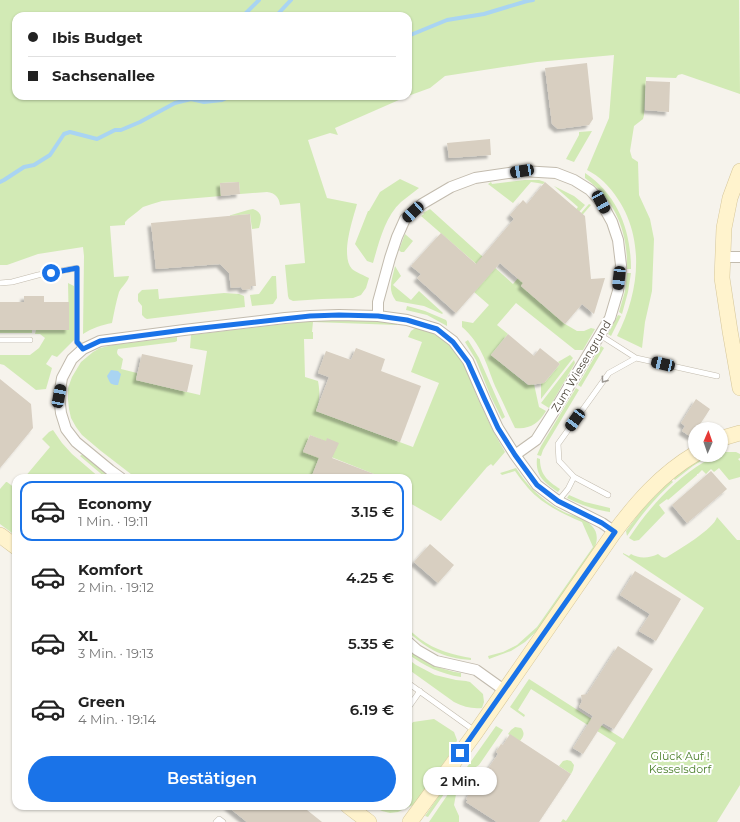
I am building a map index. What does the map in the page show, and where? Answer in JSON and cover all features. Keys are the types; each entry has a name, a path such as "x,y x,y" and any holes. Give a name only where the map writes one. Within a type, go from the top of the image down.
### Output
{"street":[{"name":"Zum Wiesengrund","path":"378,316 378,302 397,237 405,219 422,204 451,187 475,178 522,171 556,173 574,180 590,190 601,202 612,222 618,240 620,265 618,291 610,318 536,440 515,455"},
{"path":"740,171 730,198 724,228 722,257 724,296 740,388"},
{"path":"722,257 740,257"},
{"path":"116,474 76,442 66,429 61,413 59,396 62,378 72,359 83,349 100,341 249,322 310,316 378,316 407,320 437,329 453,342 468,362 498,428 515,455 537,485 558,501 602,523 615,532"},
{"path":"728,436 740,433"},
{"path":"410,822 476,732 628,514 650,489 688,458"},
{"path":"0,535 12,545"},
{"path":"412,646 436,661 476,670 504,690"},
{"path":"353,810 369,822"}],"lane":[{"path":"0,283 12,282 38,275 77,268 77,342 83,349"},
{"path":"600,335 636,358 717,376"},
{"path":"0,340 30,340"},
{"path":"608,495 574,477 559,461 558,444 609,373 636,358"},
{"path":"558,501 568,489 574,477"},
{"path":"412,686 476,732"},
{"path":"412,703 420,692"},
{"path":"216,822 219,819 223,822"}],"green space":[{"path":"0,0 739,0 740,94 682,74 678,75 676,78 646,77 644,115 643,119 634,126 630,151 632,158 638,162 639,195 650,219 654,239 652,291 645,322 642,348 617,336 626,317 632,297 636,256 633,236 627,217 618,199 602,180 587,170 609,118 614,55 537,62 445,76 430,88 412,95 412,12 12,12 12,100 399,100 335,128 338,135 330,133 308,140 327,198 357,204 348,237 347,255 352,269 369,278 366,288 361,295 353,298 293,301 289,299 285,265 305,263 300,203 280,205 276,196 267,192 240,194 239,182 220,183 221,196 162,201 143,207 125,222 125,225 110,226 114,277 129,276 119,292 112,323 97,327 83,334 83,247 38,254 7,265 0,265"},
{"path":"592,131 574,162 566,159 579,135 579,132"},
{"path":"585,173 606,192 620,215 628,241 631,269 627,269 625,243 618,218 605,196 585,178"},
{"path":"400,179 419,188 395,208 383,230 373,263 367,261 355,244 368,211 380,192"},
{"path":"539,180 545,182 543,184 531,182 513,203 488,184 491,182 492,184"},
{"path":"554,186 574,196 585,205 514,289 589,204 591,205 521,286 565,324 577,331 584,331 591,328 595,329 583,350 575,350 516,303 497,325 508,334 491,355 528,385 530,382 533,385 534,384 539,407 546,411 533,425 525,428 515,428 495,386 486,361 474,340 462,327 462,321 473,323 489,305 474,292 489,275 421,216 430,209 513,284 578,207"},
{"path":"253,209 259,213 261,217 259,228 252,229 250,214 228,216 248,210"},
{"path":"405,234 413,241 404,252 401,252 399,250"},
{"path":"395,266 401,276 393,285 411,300 419,291 443,313 442,314 424,306 396,301 393,297 391,288"},
{"path":"627,273 631,273 622,314 619,312 625,291"},
{"path":"272,276 276,276 277,298 273,304 252,306 250,295 259,294"},
{"path":"68,283 74,286 75,339 57,357 52,355 46,364 52,368 46,389 36,390 4,365 0,364 0,355 30,355 39,348 45,338 40,334 35,334 36,330 69,330"},
{"path":"158,289 159,299 224,293 239,294 244,296 245,307 147,319 142,315 142,306 138,301 138,294 142,290"},
{"path":"407,306 425,311 446,320 447,326 427,315 406,310"},
{"path":"618,315 621,316 611,336 608,334"},
{"path":"321,320 397,323 397,325 313,322 313,339 304,339 305,377 318,381 319,396 316,411 413,447 439,383 411,372 422,342 408,337 411,331 417,327 432,333 445,341 456,352 466,370 486,417 505,452 493,466 491,464 487,467 441,521 412,504 412,474 374,474 321,453 313,474 131,474 82,435 76,427 71,418 68,400 68,388 72,377 81,362 100,348 177,337 177,341 175,342 118,349 117,354 123,359 121,369 137,373 136,380 200,395 207,351 190,348 191,335","holes":["310,435 322,440 316,456 303,451"]},
{"path":"0,330 32,330 32,333 0,333"},
{"path":"468,340 479,358 505,417 502,419 476,360 465,342"},
{"path":"601,346 604,348 581,387 578,385"},
{"path":"570,355 573,358 541,399 541,384 543,381 545,382 560,364 558,362"},
{"path":"574,360 575,363 549,408 541,403"},
{"path":"576,388 579,390 543,450 541,456 537,455 541,446"},
{"path":"53,430 72,454 95,474 27,474 50,447 42,439"},
{"path":"728,452 736,452 740,454 740,458 738,459 740,461 740,477 729,480 719,468 714,472 711,469 706,474 702,470 668,500 667,499 659,505 665,513 639,540 634,541 629,538 662,496 693,469 704,462 728,462"},
{"path":"83,454 108,474 101,474 80,456"},
{"path":"537,458 540,459 540,465 543,473 560,489 558,492 545,482 539,474"},
{"path":"694,462 700,462 675,480 673,478"},
{"path":"516,468 531,488 543,499 564,512 589,523 594,528 597,540 594,549 539,629 525,642 511,651 489,659 488,656 503,652 517,645 537,627 593,547 582,522 546,504 528,488 515,471 502,475 500,473"},
{"path":"671,480 673,482 648,508 627,536 626,531 643,508"},
{"path":"6,482 12,486 12,533 0,524 0,489"},
{"path":"569,495 585,502 610,508 610,512 593,509 578,503 567,498"},
{"name":"Glück Auf ! Kesselsdorf","path":"717,517 737,540 740,540 740,785 717,822 561,822 563,819 566,821 616,743 531,689 518,710 525,715 524,717 510,707 529,679 623,739 704,608 623,553 629,556 631,554 641,557 648,557 658,554 666,558 703,533"},
{"path":"412,632 420,639 438,649 451,654 471,658 471,660 444,655 430,648 412,635"},
{"path":"412,652 433,665 446,670 461,673 461,677 440,672 412,657"},
{"path":"412,662 435,675 470,682 483,694 484,702 482,708 468,707 454,702 412,672"},
{"path":"434,719 454,732 457,740 455,747 415,804 412,805 412,723"},
{"path":"496,726 503,730 479,765 473,768 467,767"},
{"path":"515,727 521,728 523,731 523,736 520,741 508,734"},
{"path":"563,761 571,761 574,765 571,774 559,766"},
{"path":"454,774 458,774 428,817 425,816"},
{"path":"459,778 454,805 459,816 459,822 429,822"},
{"path":"380,810 402,810 390,813"}],"water":[{"path":"111,370 118,371 121,374 118,385 113,385 107,376"}],"building":[{"path":"587,63 593,119 589,125 558,129 552,124 545,68"},
{"path":"646,81 670,82 669,112 645,110"},
{"path":"490,139 491,155 449,158 447,143"},
{"path":"239,182 240,194 221,196 220,183"},
{"path":"545,182 585,216 591,279 605,278 594,314 582,304 565,324 521,286 523,283 500,263 456,313 417,278 421,274 411,266 441,233 476,264 514,219 510,215 523,200 527,204"},
{"path":"250,214 256,286 251,286 250,289 243,290 241,287 231,288 229,273 220,264 156,269 151,223"},
{"path":"24,296 44,296 44,302 69,302 69,330 0,330 0,302 24,302"},
{"path":"508,334 534,356 540,348 560,364 544,383 529,385 491,355"},
{"path":"356,348 385,359 381,371 421,386 400,442 316,411 329,377 318,373 326,351 351,360"},
{"path":"142,354 193,365 187,392 136,380"},
{"path":"0,379 31,404 33,428 0,468"},
{"path":"696,399 710,409 702,422 688,422 688,435 682,431 685,426 681,423"},
{"path":"310,435 326,441 327,438 339,443 332,458 374,474 313,474 319,458 303,452"},
{"path":"711,471 727,489 687,523 672,505"},
{"path":"430,544 454,565 438,583 414,562"},
{"path":"635,571 681,599 656,641 639,631 650,614 620,595"},
{"path":"618,646 653,669 614,729 603,723 583,754 573,748 593,716 579,707 582,701 581,695 587,694"},
{"path":"510,734 571,774 539,822 497,822 466,802 468,800 466,799 477,781 479,782 498,754 496,752 501,744 503,745"},
{"path":"232,810 307,810 322,822 247,822"}],"waterway":[{"path":"247,12 259,0"},
{"path":"280,12 291,0"},
{"path":"412,34 447,20 484,14 533,0"},
{"path":"0,182 24,167 34,165 50,155 64,134 70,132 97,139 115,130 121,130 140,122 175,103 187,100"},
{"path":"195,100 204,102 222,100"}],"route":[{"path":"51,273 77,268 77,342 83,349 100,341 310,316 378,316 407,320 437,329 453,342 468,362 498,428 515,455 537,485 558,501 602,523 615,532 460,753"}]}
